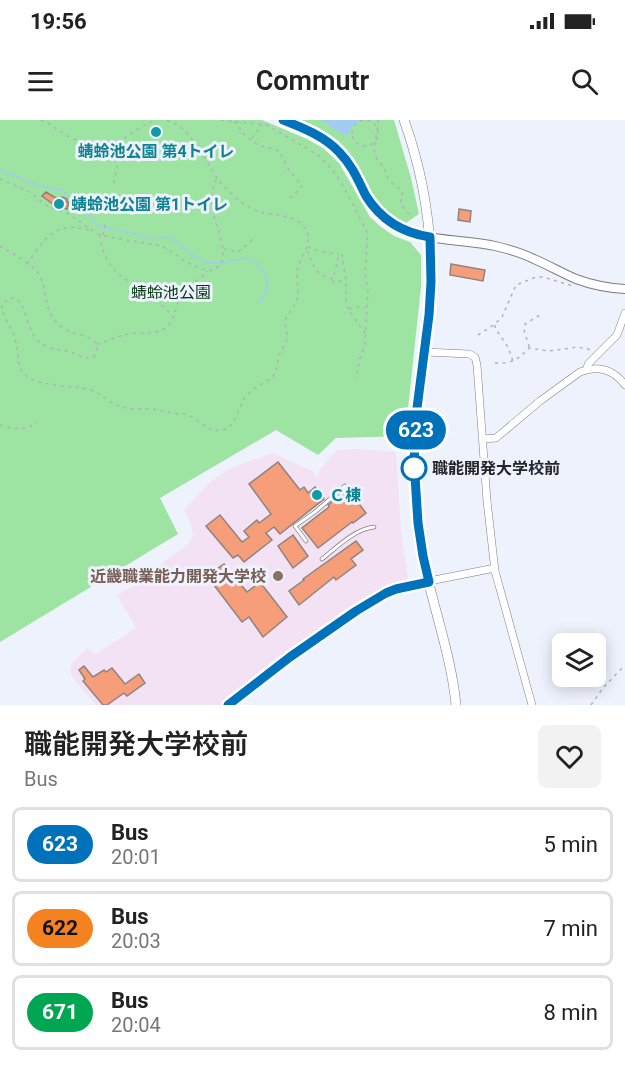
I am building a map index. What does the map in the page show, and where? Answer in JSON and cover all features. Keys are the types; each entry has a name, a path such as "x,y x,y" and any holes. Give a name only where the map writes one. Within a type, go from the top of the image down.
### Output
{"main road":[{"path":"404,120 420,172 430,237 429,315 417,408 415,480 421,542 450,664 456,705"}],"street":[{"path":"283,120 315,134 339,151 351,167 370,202 385,219 405,231 504,249 532,258 575,279 625,290"},
{"path":"587,369 588,364 617,334 625,313"},
{"path":"425,352 469,354 475,357 495,568 532,705"},
{"path":"482,439 496,438 555,390 587,369 609,371 620,378 625,385"},
{"path":"228,705 290,657 366,605 396,589 495,568"}],"lane":[{"path":"306,541 295,526 345,486"},
{"path":"322,559 352,536 374,527"}],"path":[{"path":"41,120 67,136 89,144 102,145 118,141 148,122 157,120"},
{"path":"0,246 38,273 44,288 47,306 57,323 68,331 90,338 96,344 97,351 94,357 87,359 42,344 34,337 20,301 11,298 4,301 2,311 15,337 22,373 31,379 88,390 125,408 185,414 212,430 226,429 232,424 239,407 248,394 273,377 276,371 280,353 287,338 285,321 298,295 298,268 307,247 308,234 299,221 261,212 247,206 226,188 190,137 174,122 165,120"},
{"path":"221,120 272,127 318,155 332,170 367,232 366,333 356,379"},
{"path":"364,120 373,124 377,136 371,144 363,146 355,141 352,131 356,124 364,120"},
{"path":"378,120 374,146 376,159 383,167 389,181 402,190 400,203 412,218"},
{"path":"233,122 239,126 241,132 258,145 279,151 289,170 302,184 290,199"},
{"path":"251,139 262,124"},
{"path":"114,183 118,161 131,147 118,141"},
{"path":"0,179 28,191 49,207 69,214 90,230 101,235 162,246 186,262 207,271 215,270 220,264 224,249 212,206 213,192 218,178"},
{"path":"105,225 100,239 112,268 174,316"},
{"path":"27,264 46,238 55,231 71,227 90,230"},
{"path":"224,249 238,252 254,238"},
{"path":"307,247 342,255 348,309 366,333"},
{"path":"306,250 316,271 333,279 333,282 346,281"},
{"path":"333,279 339,255"},
{"path":"96,344 127,334 161,331 174,316 182,293 207,271"},
{"path":"478,335 502,317 516,285 536,277 543,277 579,288"},
{"path":"348,309 358,307 367,309"},
{"path":"529,348 524,332 525,324 540,315"},
{"path":"495,324 513,361"},
{"path":"529,348 549,351 578,347 599,353"},
{"path":"495,363 513,361 529,348"},
{"path":"0,425 21,429 37,422"},
{"path":"591,705 603,688 625,665"}],"shaded area":[{"name":"近畿職業能力開発大学校","path":"337,450 396,452 401,532 408,579 378,591 351,609 302,643 223,705 96,705 70,672 72,663 87,648 95,654 136,628 117,595 145,579 188,544 193,536 191,524 184,510 209,483 228,469 273,453 312,471 318,478 319,471"}],"green space":[{"name":"蜻蛉池公園","path":"0,120 262,120 307,139 323,148 339,163 370,217 394,236 410,242 421,255 421,287 405,436 336,438 318,455 276,430 160,498 178,534 0,642"},
{"path":"301,120 394,120 419,214 406,223 388,212 377,201 348,151 326,132"}],"water":[{"path":"320,120 361,120 351,127 348,135"}],"building":[{"path":"46,192 61,200 62,197 67,199 69,202 67,209 53,204 42,196"},
{"path":"459,209 471,211 470,222 458,220"},
{"path":"451,264 485,270 483,281 450,275"},
{"path":"278,462 300,490 304,487 308,493 315,487 324,499 280,534 274,527 266,533 272,540 244,562 238,555 233,558 206,526 220,515 242,542 249,537 244,531 257,520 259,523 271,514 249,484"},
{"path":"348,489 366,513 318,548 302,528"},
{"path":"293,535 308,556 293,568 278,546"},
{"path":"356,541 363,550 351,559 356,565 336,580 334,577 299,605 289,591"},
{"path":"224,564 247,592 260,582 287,617 263,637 249,617 242,622 207,576"},
{"path":"84,666 93,677 112,668 125,684 139,674 145,683 127,696 124,693 107,705 103,705 83,681 85,679 79,670"}],"waterway":[{"path":"0,170 37,185 63,191 96,224 103,228 150,238 167,237 206,262 220,263 241,259 257,262 266,276 268,285 259,304"}],"bus line":[{"name":"623","path":"228,705 328,629 356,611 396,589 429,582 418,523 414,461 417,408 429,315 430,237 405,231 385,219 370,202 351,167 339,151 315,134 283,120"}],"place":[{"name":"蜻蛉池公園 第4トイレ","path":"156,132"},
{"name":"蜻蛉池公園 第1トイレ","path":"59,204"},
{"name":"職能開発大学校前","path":"414,468"},
{"name":"Ｃ棟","path":"317,495"},
{"name":"近畿職業能力開発大学校","path":"278,576"}]}
